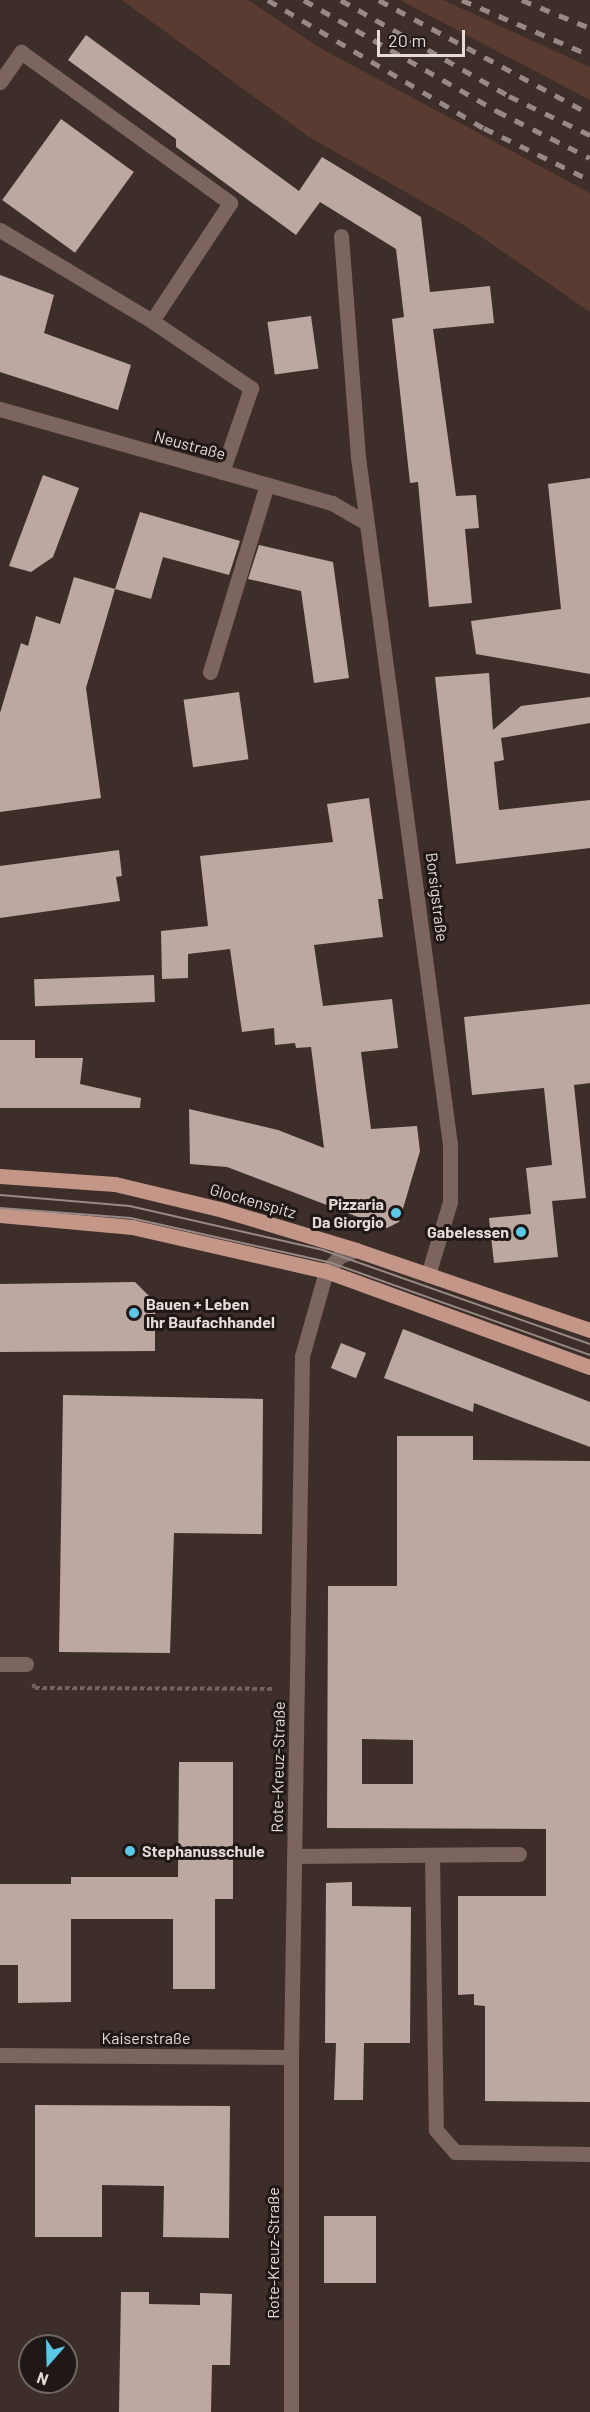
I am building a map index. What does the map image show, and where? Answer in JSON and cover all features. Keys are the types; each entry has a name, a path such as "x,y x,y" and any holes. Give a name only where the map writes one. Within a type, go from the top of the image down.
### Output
{"main road":[{"name":"Glockenspitz","path":"0,1176 115,1184 223,1210 356,1250 590,1330"},
{"path":"0,1215 132,1227 326,1271 590,1367"}],"street":[{"path":"0,82 21,52 230,203 152,321"},
{"path":"0,230 152,321 251,388 222,472"},
{"name":"Borsigstraße","path":"341,236 366,523 403,774 450,1145 450,1202 428,1275"},
{"name":"Neustraße","path":"0,409 332,503 366,523"},
{"path":"210,672 267,484"},
{"path":"326,1271 340,1256 356,1250"},
{"name":"Rote-Kreuz-Straße","path":"291,2412 291,2057 302,1356 326,1271"},
{"path":"0,1664 26,1664"},
{"path":"294,1856 519,1854"},
{"path":"432,1855 436,2130 455,2152 590,2154"},
{"name":"Kaiserstraße","path":"0,2055 291,2057"}],"path":[{"path":"26,1664 35,1688 297,1689"}],"shaded area":[{"path":"122,0 248,0 320,48 590,193 590,312 467,227 309,137"},
{"path":"400,0 443,0 590,67 590,100"}],"building":[{"path":"86,35 299,191 322,157 421,217 430,292 490,286 494,323 433,329 456,496 476,495 479,528 465,529 472,603 429,607 418,482 410,483 392,319 404,317 396,249 320,202 296,235 176,147 176,139 68,60"},
{"path":"61,119 134,172 75,253 2,200"},
{"path":"0,275 54,295 44,333 131,365 118,410 0,372"},
{"path":"311,316 318,368 275,375 267,322"},
{"path":"43,475 79,488 53,557 31,572 9,566"},
{"path":"590,478 590,674 476,654 471,621 561,609 548,484"},
{"path":"140,512 240,541 229,575 163,557 151,599 115,589"},
{"path":"259,545 333,562 349,678 314,683 301,591 248,579"},
{"path":"74,577 115,589 86,688 101,798 0,812 0,713 21,643 28,646 36,616 60,624"},
{"path":"489,673 493,730 521,706 590,697 590,723 501,738 504,760 494,762 499,810 590,800 590,848 456,864 435,677"},
{"path":"239,692 248,759 193,767 184,700"},
{"path":"369,798 383,899 378,899 383,937 314,945 323,1006 392,999 398,1048 361,1052 371,1129 417,1126 420,1151 399,1222 387,1228 227,1167 190,1164 189,1109 278,1130 324,1148 311,1047 296,1048 295,1043 275,1045 274,1028 242,1032 230,949 188,954 188,978 162,979 161,931 208,926 200,856 333,842 327,804"},
{"path":"119,850 122,876 116,877 120,901 0,918 0,866"},
{"path":"154,975 155,1002 35,1006 34,979"},
{"path":"590,1004 590,1083 574,1085 586,1198 552,1201 558,1257 494,1263 489,1218 531,1214 526,1168 552,1165 544,1088 472,1095 464,1017"},
{"path":"0,1040 35,1040 35,1058 83,1058 80,1084 141,1098 140,1108 0,1108"},
{"path":"135,1282 155,1302 155,1351 0,1352 0,1284"},
{"path":"403,1329 590,1402 590,1447 474,1403 473,1412 384,1378"},
{"path":"341,1343 366,1353 356,1378 331,1368"},
{"path":"63,1395 263,1399 262,1534 174,1533 170,1653 59,1652"},
{"path":"397,1436 473,1436 473,1460 590,1461 590,2102 485,2101 485,2006 474,2005 474,1994 458,1995 458,1896 546,1896 546,1829 327,1828 328,1586 397,1586","holes":["362,1739 413,1740 413,1784 362,1784"]},
{"path":"179,1762 233,1762 233,1899 215,1899 215,1989 173,1989 173,1919 71,1919 71,2002 18,2003 18,1965 0,1965 0,1884 71,1884 71,1877 178,1877"},
{"path":"352,1882 352,1906 411,1907 410,2043 364,2043 363,2100 334,2100 336,2043 325,2043 326,1883"},
{"path":"35,2105 230,2106 229,2238 163,2237 164,2186 102,2185 102,2237 35,2237"},
{"path":"324,2216 376,2216 376,2283 324,2283"},
{"path":"121,2292 149,2292 149,2304 200,2305 200,2293 232,2294 230,2365 212,2365 211,2412 119,2412"}],"tram line":[{"path":"0,1195 130,1206 323,1250 590,1344"},
{"path":"0,1208 131,1218 332,1263 590,1355"}],"railway":[{"path":"268,0 484,128 590,180"},
{"path":"304,0 497,111 590,158"},
{"path":"341,0 509,96 590,135"},
{"path":"379,0 590,114"},
{"path":"462,0 590,55"},
{"path":"522,0 590,28"}],"place":[{"name":"Pizzaria Da Giorgio","path":"396,1213"},
{"name":"Gabelessen","path":"521,1232"},
{"name":"Bauen + Leben Ihr Baufachhandel","path":"134,1313"},
{"name":"Stephanusschule","path":"130,1851"}]}
